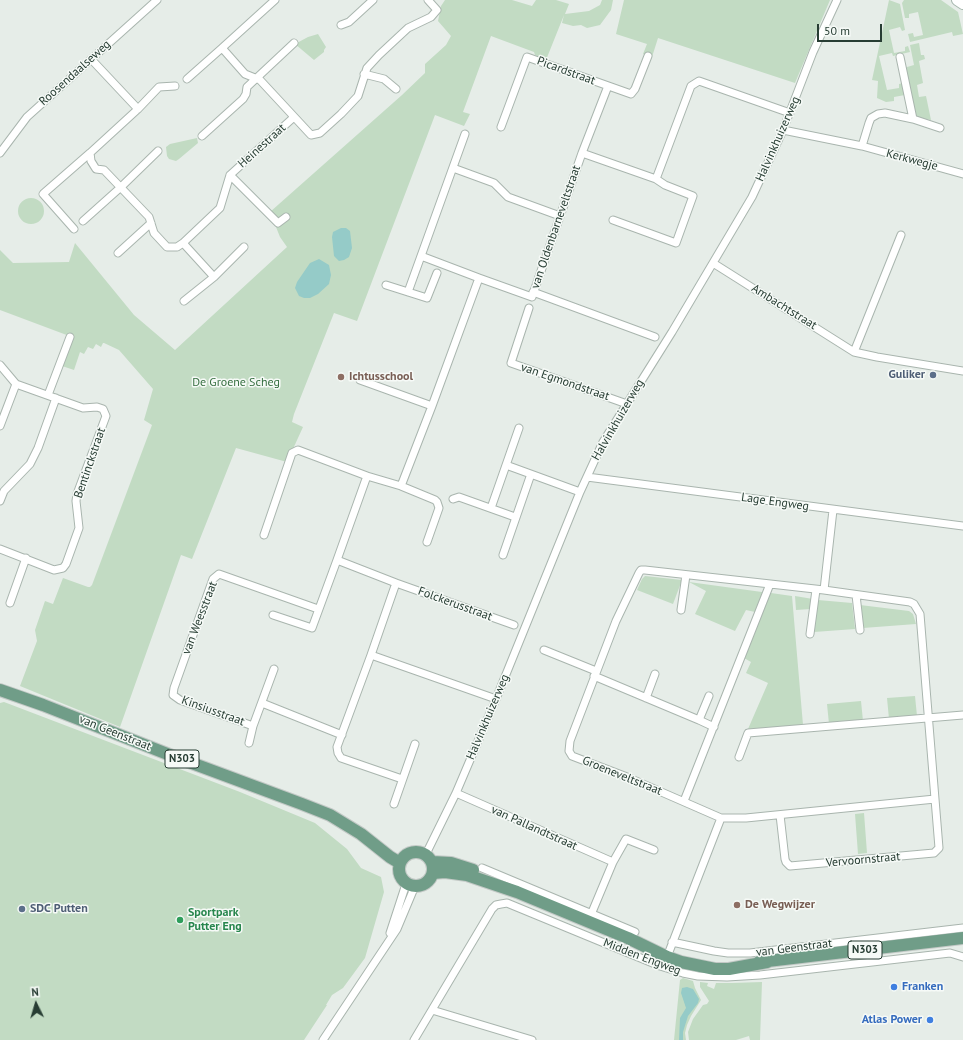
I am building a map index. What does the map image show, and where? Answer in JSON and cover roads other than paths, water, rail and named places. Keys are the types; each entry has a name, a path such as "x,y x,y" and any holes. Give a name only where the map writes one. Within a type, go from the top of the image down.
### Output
{"main road":[{"name":"van Geenstraat","path":"0,690 43,705 170,755 330,815 361,834 389,847 402,860"},
{"name":"N303","path":"402,860 413,852 420,852 431,863"},
{"path":"402,860 399,872 402,879 411,885 428,882 431,863"},
{"name":"van Geenstraat","path":"431,863 445,862 461,865 497,881 517,892 590,917 644,945 669,950 681,962 715,969 729,969 767,962 963,938"}],"street":[{"name":"Roosendaalseweg","path":"0,153 27,117 157,0"},
{"path":"187,79 276,0"},
{"path":"341,25 349,22 373,0"},
{"path":"222,48 245,74 260,80 311,135 320,133 358,96 364,74 372,61 408,28 431,16 437,10 428,0"},
{"name":"Halvinkhuizerweg","path":"431,863 456,793 580,492 603,442 752,197 783,130 813,52 837,0"},
{"path":"957,0 963,4"},
{"path":"202,136 243,99 246,94 247,87 294,43"},
{"name":"Picardstraat","path":"501,127 527,57 631,94 635,89 648,56"},
{"path":"900,57 912,120"},
{"path":"91,59 138,109"},
{"path":"364,74 384,79 396,89"},
{"path":"656,179 691,86 699,81 790,113"},
{"path":"74,229 43,194 138,109 159,87 175,86"},
{"name":"Picardstraat","path":"582,153 608,86"},
{"path":"862,146 869,123 874,115 878,114 885,113 940,128"},
{"name":"Heinestraat","path":"183,243 220,208 230,174 294,117"},
{"name":"Kerkwegje","path":"783,130 862,146 963,174"},
{"path":"408,292 465,134"},
{"path":"83,221 158,151"},
{"path":"90,153 91,161 96,168 104,170 149,217 154,233 167,247 177,247 183,243 214,277"},
{"name":"van Oldenbarneveltstraat","path":"479,278 532,297 582,153 656,179 665,185 693,196 676,243 614,220"},
{"path":"453,168 494,183 508,198 560,216"},
{"name":"Heinestraat","path":"230,174 278,223 286,216"},
{"path":"118,253 151,223"},
{"path":"854,352 901,235"},
{"path":"184,300 214,277 244,248"},
{"path":"401,486 479,278 421,256"},
{"name":"Ambachtstraat","path":"713,263 854,352 963,371"},
{"path":"386,285 427,298 437,273"},
{"path":"533,292 655,337"},
{"name":"van Egmondstraat","path":"529,308 511,362 627,404"},
{"path":"48,395 70,337"},
{"path":"0,365 16,384 0,426"},
{"path":"360,380 432,406"},
{"name":"Bentinckstraat","path":"0,549 54,570 63,568 66,564 79,528 76,501 105,420 105,412 103,409 97,407 83,408 16,384"},
{"path":"0,501 4,491 30,464 38,448 56,398"},
{"path":"491,508 519,428"},
{"path":"264,535 292,453 298,450 367,476 401,486 441,503 427,542"},
{"path":"506,465 580,492"},
{"path":"503,555 531,474"},
{"path":"273,615 312,628 367,476"},
{"name":"Lage Engweg","path":"587,477 963,526"},
{"path":"453,499 459,497 515,517"},
{"path":"810,634 820,590 833,510"},
{"path":"10,603 26,558"},
{"path":"337,560 396,583 337,747 338,753 341,758 402,779"},
{"name":"Groeneveltstraat","path":"722,818 627,777 572,756 569,751 570,741 616,621 641,570 820,590"},
{"name":"van Weesstraat","path":"173,695 174,688 213,579 220,574 318,609"},
{"path":"682,610 686,575"},
{"name":"Folckerusstraat","path":"396,583 514,625"},
{"path":"684,801 770,584"},
{"name":"Vervoornstraat","path":"780,815 785,859 790,866 934,853 940,848 920,614 914,604 910,602 820,590"},
{"path":"856,595 860,630"},
{"path":"544,650 646,698 714,727"},
{"path":"371,655 496,699"},
{"name":"Kinsiusstraat","path":"249,743 274,669"},
{"path":"646,698 655,674"},
{"name":"Kinsiusstraat","path":"173,695 180,700 254,726"},
{"path":"699,720 709,696"},
{"path":"262,703 342,735"},
{"path":"739,757 748,733 963,715"},
{"path":"394,804 415,744"},
{"name":"van Pallandtstraat","path":"456,793 613,862"},
{"path":"669,950 722,818 746,818 780,815 935,799"},
{"path":"590,917 613,862 626,839 654,850"},
{"name":"van Geenstraat","path":"482,868 590,917 635,932"},
{"path":"323,1040 387,943 411,885"},
{"name":"Midden Engweg","path":"414,1040 492,909 496,905 508,903 660,966 698,976 727,978 760,975 950,953 963,957"},
{"name":"van Geenstraat","path":"669,950 750,953 963,928"},
{"path":"432,1010 532,1040"}],"water":[{"path":"341,228 346,228 350,231 352,248 349,257 339,261 334,256 332,237 333,232"},
{"path":"319,259 329,265 331,275 329,284 318,294 310,298 299,296 295,288 297,282 310,263"},
{"path":"687,987 693,989 699,999 698,1003 688,1016 683,1032 683,1040 679,1040 680,1018 686,1008 681,993 682,988"}],"place":[{"name":"Guliker","path":"933,375"},
{"name":"Ichtusschool","path":"341,377"},
{"name":"De Wegwijzer","path":"737,905"},
{"name":"SDC Putten","path":"22,909"},
{"name":"Sportpark Putter Eng","path":"180,920"},
{"name":"Franken","path":"894,987"},
{"name":"Atlas Power","path":"930,1020"}],"park label":[{"name":"De Groene Scheg","path":"236,383"}]}
